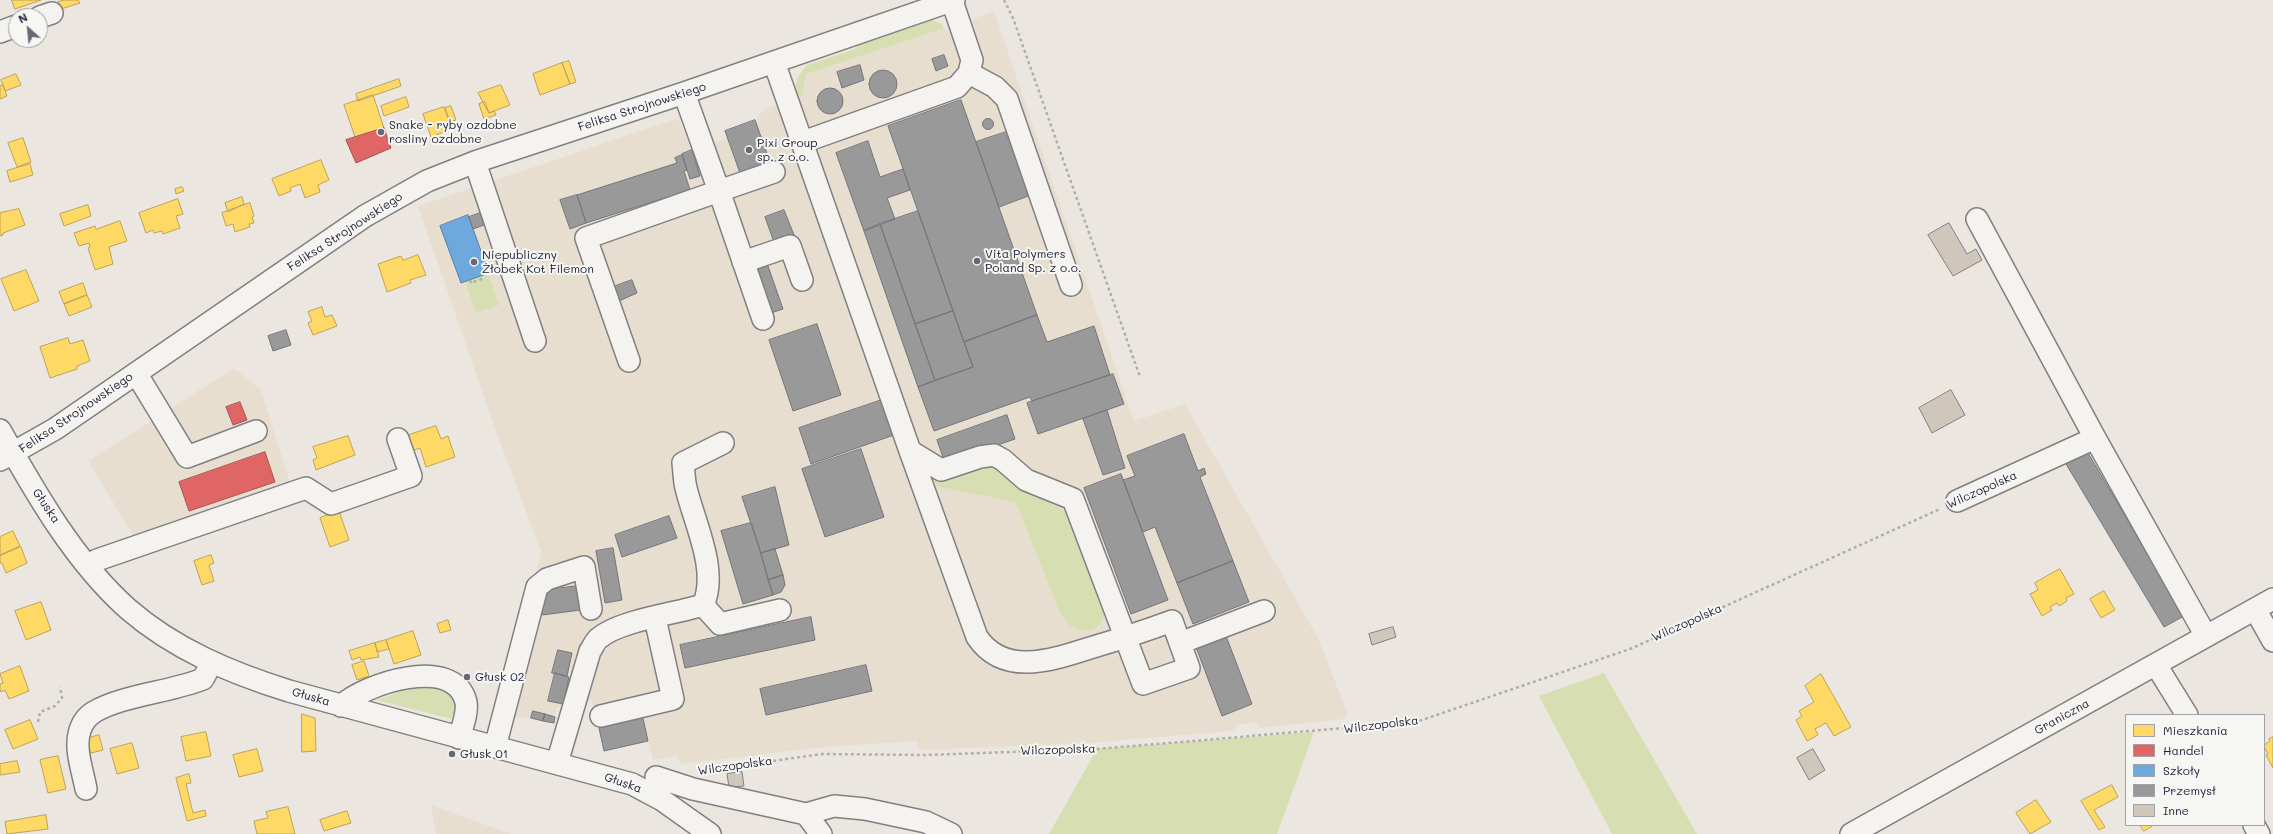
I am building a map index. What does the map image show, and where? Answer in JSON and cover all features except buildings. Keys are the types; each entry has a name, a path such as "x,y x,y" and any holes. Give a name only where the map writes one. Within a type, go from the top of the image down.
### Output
{"street":[{"name":"Feliksa Strojnowskiego","path":"7,457 54,429 365,216 427,181 475,162 684,94 953,0"},
{"path":"803,142 957,87 969,73 972,60 953,0"},
{"path":"774,62 910,451 977,637 988,649 1008,660 1035,663 1126,637 1172,621 1189,668 1143,684 1126,637 1073,500 1026,480 1003,460 994,455 980,457 941,470 910,451"},
{"path":"969,73 995,87 1007,99 1071,285"},
{"path":"684,94 763,319"},
{"path":"475,162 535,340"},
{"path":"629,360 586,238 774,172"},
{"path":"1977,218 2095,438 2206,636"},
{"path":"743,262 790,246 802,280"},
{"path":"136,373 180,462 256,431"},
{"name":"Głuska","path":"0,430 7,457 88,565 111,591 136,614 174,642 212,662 261,683 459,738 557,763 639,787 671,805 710,834"},
{"name":"Wilczopolska","path":"1957,501 2095,438"},
{"path":"88,565 306,488 330,504 411,476 398,439"},
{"path":"557,763 590,651 597,638 612,630 703,605 709,593 704,546 686,487 683,463 723,443"},
{"path":"494,747 537,587 547,579 584,567 591,609"},
{"name":"Graniczna","path":"1851,834 1882,827 2156,665 2273,599"},
{"path":"703,605 720,624 780,610"},
{"path":"2255,609 2273,641"},
{"path":"1180,643 1264,611"},
{"path":"601,716 672,699 655,618"},
{"path":"86,789 78,736 81,726 87,718 95,712 127,700 203,679 212,662"},
{"path":"2156,665 2186,714"},
{"path":"341,706 350,697 364,691 405,679 421,676 445,678 458,688 466,703 459,738"},
{"path":"656,777 693,789 806,814 834,806 865,809 926,822 951,834"},
{"path":"806,814 821,834"}],"path":[{"path":"1004,0 1013,18 1140,377"},
{"path":"470,280 471,283 484,278"},
{"name":"Wilczopolska","path":"696,772 822,754 924,755 1097,749 1416,722 1630,649 1957,501"},
{"path":"38,722 40,712 55,706 62,698 60,687"}],"shaded area":[{"name":"Vita Polymers Poland Sp. z o.o.","path":"994,11 1134,421 1185,404 1318,638 1347,712 1345,719 1260,728 1256,723 1239,724 1232,731 1089,743 919,750 917,741 824,747 681,764 677,755 653,760 648,741 604,751 592,700 557,708 554,723 531,718 499,717 541,552 494,426 418,206 676,119 680,122 692,150 727,138 755,120 765,109 802,96 806,74 944,28 955,38 972,32 973,19"},
{"path":"234,368 261,390 291,486 136,540 88,461"},
{"path":"431,805 511,834 436,834"}],"green space":[{"path":"929,19 942,24 944,28 806,74 802,96 795,98 795,88 798,77 807,65 855,49 863,38"},
{"path":"488,273 499,305 476,313 465,281"},
{"path":"981,462 994,467 1010,481 1069,513 1106,611 1098,627 1091,630 1079,630 1070,625 1062,615 1016,502 940,487 931,482 928,473"},
{"path":"1604,673 1697,834 1612,834 1539,696"},
{"path":"432,685 452,696 456,709 451,719 377,700 411,688"},
{"path":"1314,732 1277,834 1049,834 1097,749"}],"place":[{"name":"Snake - ryby ozdobne rosliny ozdobne","path":"381,132"},
{"name":"Pixi Group sp. z o.o.","path":"749,150"},
{"name":"Vita Polymers Poland Sp. z o.o.","path":"977,261"},
{"name":"Niepubliczny Żłobek Kot Filemon","path":"474,262"},
{"name":"Głusk 02","path":"467,677"},
{"name":"Głusk 01","path":"452,754"}]}
